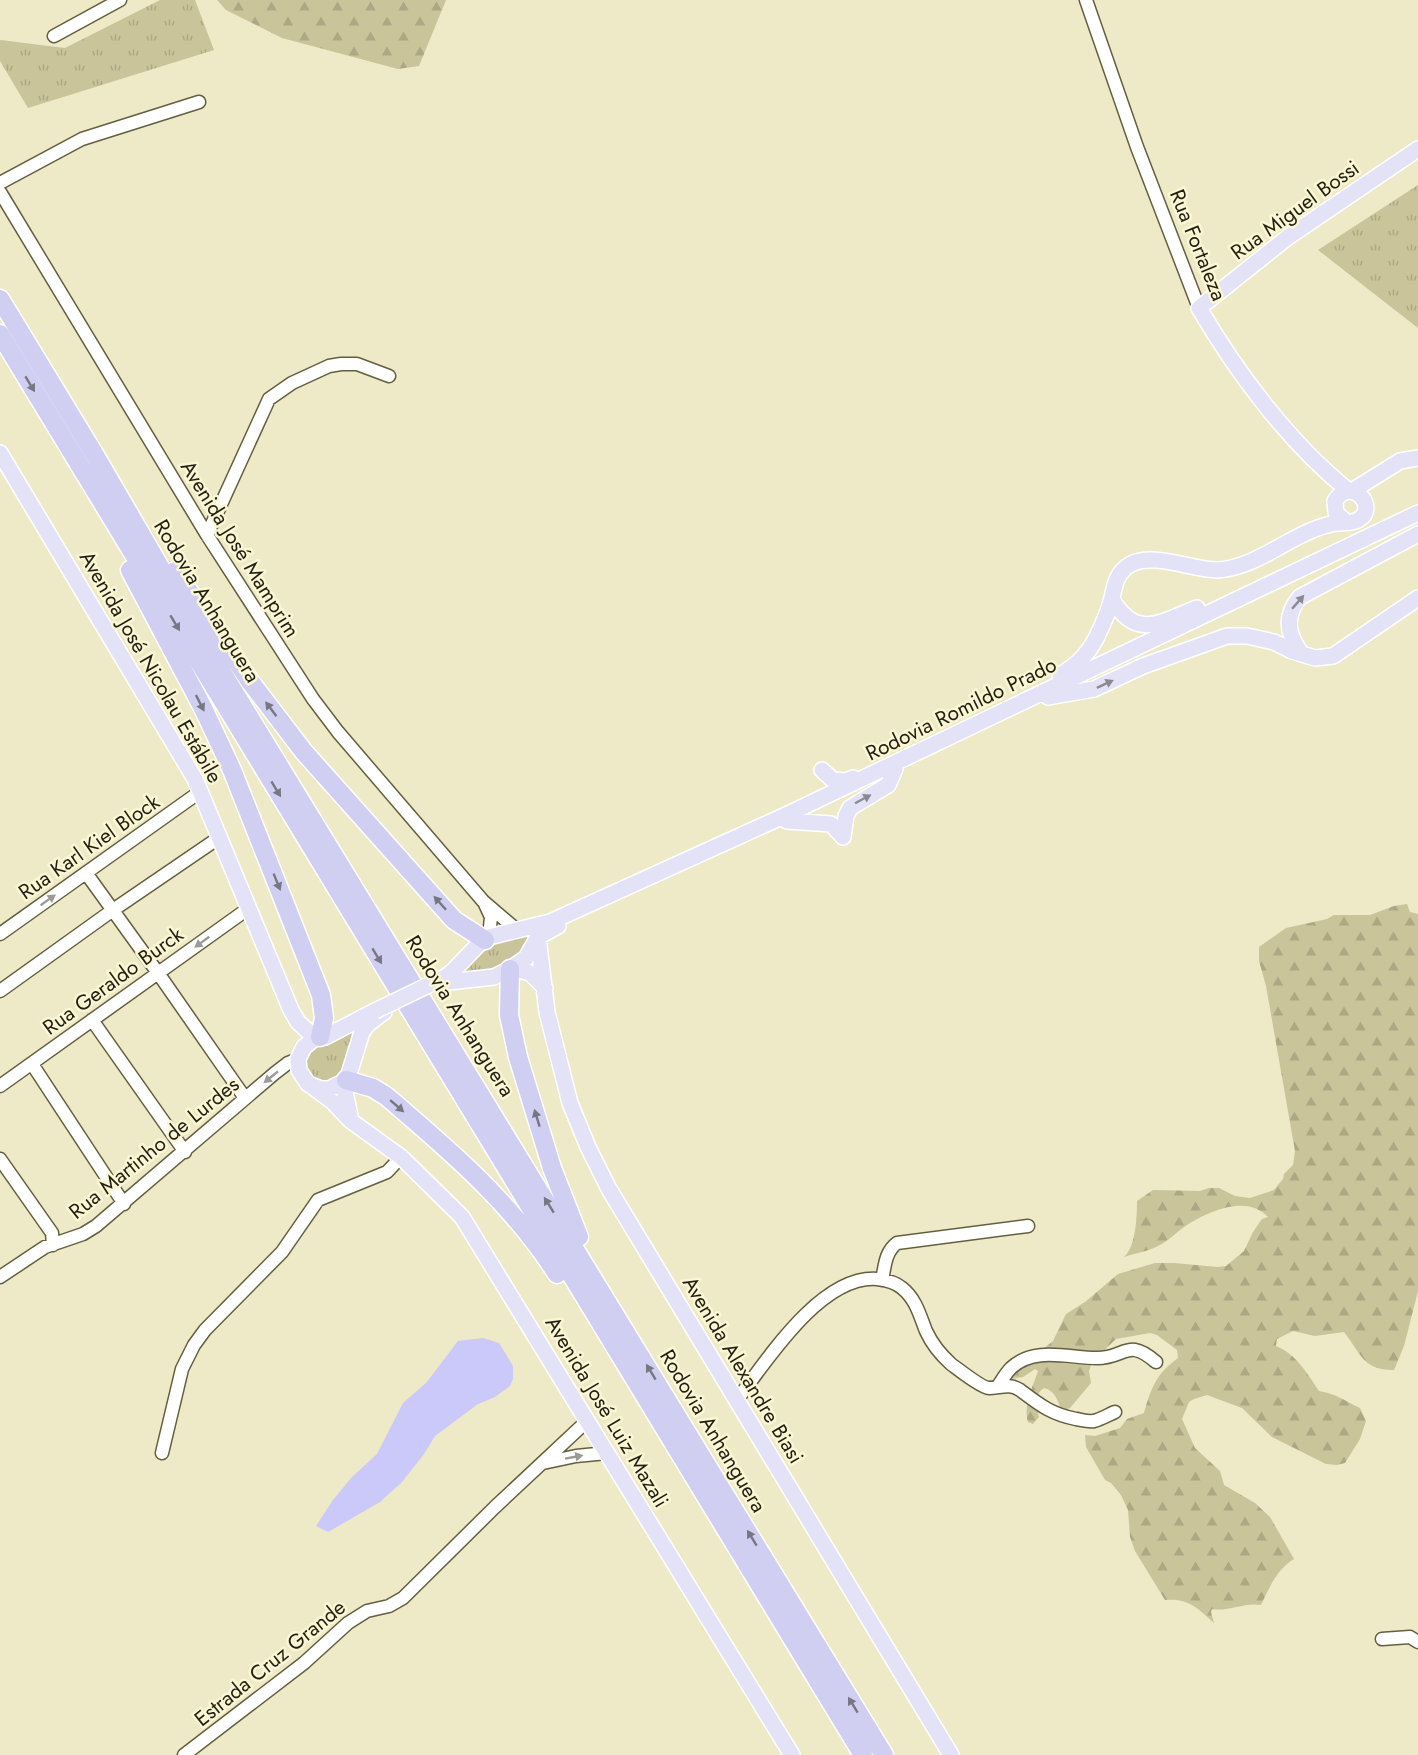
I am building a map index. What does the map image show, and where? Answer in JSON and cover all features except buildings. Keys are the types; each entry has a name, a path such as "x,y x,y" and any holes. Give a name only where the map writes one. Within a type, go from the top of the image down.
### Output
{"highway":[{"name":"Rodovia Anhanguera","path":"0,299 96,457 204,643 884,1755"},
{"name":"Rodovia Anhanguera","path":"2,337 863,1755"},
{"path":"96,457 249,680 304,752 454,920 487,938"},
{"path":"78,463 130,570 203,708 232,770 321,995 324,1018 320,1037"},
{"path":"511,968 509,1015 518,1058 552,1168 602,1291"},
{"path":"345,1081 373,1088 386,1096 477,1176 526,1230 573,1298 646,1420 712,1507"}],"main road":[{"name":"Rua Miguel Bossi","path":"1198,308 1288,237 1418,149"},
{"name":"Rua Fortaleza","path":"1198,308 1244,378 1327,473 1351,491"},
{"name":"Avenida José Nicolau Estábile","path":"0,453 188,766 201,791 291,1010 298,1022 320,1037"},
{"path":"1316,528 1343,493 1351,491 1401,461 1418,458"},
{"path":"1009,709 1033,691 1073,668 1088,651 1100,632 1112,599 1115,580 1132,564 1152,561 1217,570 1240,566 1316,528 1354,521 1361,517 1365,510 1365,502 1388,468"},
{"name":"Rua Fortaleza","path":"1327,473 1335,503"},
{"path":"1351,491 1359,494 1365,502"},
{"path":"1335,503 1336,513 1345,521"},
{"name":"Rodovia Romildo Prado","path":"894,768 1009,709 1418,513"},
{"name":"Rodovia Romildo Prado","path":"538,938 554,927 1048,697 1319,564 1418,521"},
{"path":"1302,654 1290,635 1288,625 1289,615 1300,597 1418,534"},
{"path":"1112,599 1118,610 1132,623 1158,623 1273,581"},
{"path":"1048,697 1094,689 1143,666 1227,636 1247,636 1265,640 1315,658 1333,656 1418,598"},
{"path":"894,768 888,784 850,808 846,816 843,837 831,824 787,818 818,791 823,782 822,770 837,782 846,781 869,771 894,768"},
{"name":"Rodovia Romildo Prado","path":"487,938 550,922 787,818"},
{"path":"299,1056 309,1042 380,1012 446,979 487,938"},
{"path":"446,979 494,976 526,958 538,938"},
{"name":"Avenida Alexandre Biasi","path":"538,938 547,1012 570,1103 609,1189 951,1755"},
{"path":"511,968 530,973 545,987"},
{"name":"Avenida José Nicolau Estábile","path":"291,1010 299,1056 299,1070 304,1080 313,1087"},
{"path":"351,1121 345,1081 362,1032 380,1012"},
{"path":"313,1087 329,1089 345,1081"},
{"name":"Avenida José Luiz Mazali","path":"313,1087 333,1102 351,1121 401,1157 462,1217 792,1755"}],"street":[{"path":"54,36 120,0"},
{"name":"Rua Fortaleza","path":"1086,0 1137,147 1198,308"},
{"path":"0,183 82,139 199,102"},
{"name":"Avenida José Mamprim","path":"0,192 207,535 313,699 338,732 483,901 517,930"},
{"path":"207,535 269,399 292,383 329,366 357,364 389,376"},
{"name":"Rua Karl Kiel Block","path":"0,934 201,791"},
{"path":"0,991 220,837"},
{"path":"86,873 159,973 245,1098"},
{"name":"Avenida José Mamprim","path":"483,901 491,917 487,938"},
{"name":"Rua Geraldo Burck","path":"0,1086 249,908"},
{"path":"92,1020 184,1152"},
{"name":"Rua Martinho de Lurdes","path":"0,1277 39,1251 83,1234 124,1204 245,1098 299,1056"},
{"path":"32,1064 124,1204"},
{"path":"162,1453 182,1369 194,1345 205,1330 282,1252 318,1200 387,1172 401,1157"},
{"path":"0,1159 52,1233 53,1245"},
{"path":"882,1280 887,1255 890,1248 897,1243 1028,1226"},
{"path":"737,1400 783,1338 806,1314 829,1295 850,1283 867,1279 895,1283 911,1297 938,1351 952,1364 988,1388 998,1386 1017,1388 1058,1415 1088,1422 1096,1421 1114,1412"},
{"path":"998,1386 1010,1369 1034,1356 1104,1358 1129,1349 1136,1349 1145,1352 1156,1362"},
{"name":"Estrada Cruz Grande","path":"184,1755 304,1663 348,1623 367,1611 389,1606 403,1598 587,1421"},
{"path":"542,1464 576,1456 607,1453"},
{"path":"1382,1639 1410,1637 1418,1642"}],"green space":[{"path":"160,0 195,0 214,50 28,108 0,61 0,40 65,48"},
{"path":"217,0 446,0 419,66 398,69 282,38 226,10"},
{"path":"1418,185 1418,328 1318,250"},
{"path":"1407,904 1410,912 1418,914 1418,1291 1404,1346 1394,1370 1369,1364 1344,1332 1315,1336 1293,1331 1277,1339 1276,1346 1295,1359 1319,1391 1336,1396 1360,1408 1366,1421 1360,1439 1345,1463 1326,1464 1272,1437 1242,1408 1207,1395 1189,1402 1182,1419 1195,1448 1220,1471 1224,1485 1255,1503 1270,1517 1294,1559 1278,1573 1261,1605 1212,1609 1214,1623 1187,1602 1165,1600 1135,1551 1130,1537 1128,1510 1121,1495 1111,1483 1105,1480 1086,1447 1085,1435 1095,1436 1120,1428 1127,1419 1144,1413 1155,1382 1164,1370 1178,1358 1177,1350 1157,1335 1150,1333 1116,1339 1092,1362 1089,1371 1091,1383 1070,1408 1061,1409 1051,1391 1044,1388 1038,1394 1039,1417 1033,1424 1028,1422 1027,1409 1038,1371 1035,1369 1023,1377 1010,1379 1009,1376 1053,1341 1066,1314 1085,1302 1118,1274 1155,1263 1226,1266 1244,1251 1262,1219 1268,1217 1259,1210 1239,1206 1217,1210 1187,1225 1156,1247 1124,1257 1133,1239 1137,1201 1153,1190 1200,1191 1219,1188 1235,1196 1250,1198 1274,1190 1293,1165 1295,1151 1266,986 1259,961 1259,947 1286,928 1327,919 1334,915 1370,915"},
{"path":"542,934 505,963 452,976 492,944 514,937"},
{"path":"370,1017 347,1067 335,1082 314,1081 305,1068 306,1051"}],"water":[{"path":"483,1338 499,1343 513,1366 513,1379 510,1386 495,1397 478,1404 435,1436 402,1482 380,1502 328,1532 316,1526 352,1477 377,1454 403,1403 426,1383 458,1341"}]}
